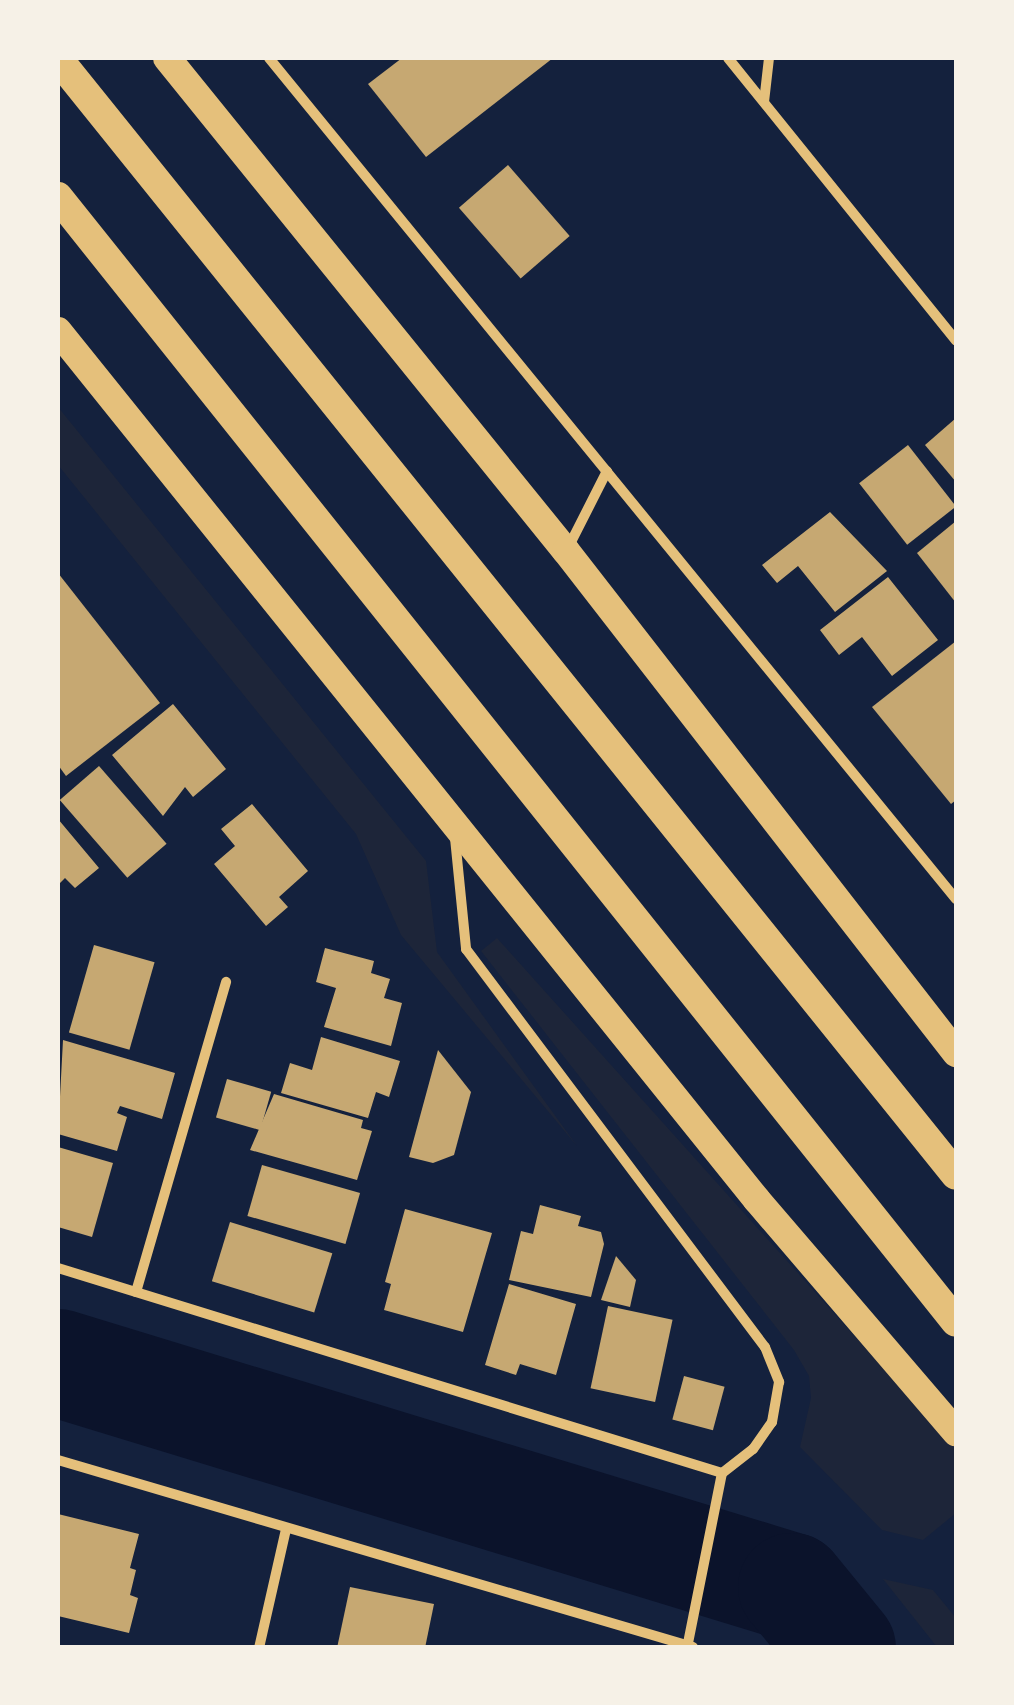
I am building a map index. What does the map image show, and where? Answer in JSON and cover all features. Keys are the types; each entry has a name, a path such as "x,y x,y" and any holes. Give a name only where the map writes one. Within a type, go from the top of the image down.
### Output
{"highway":[{"path":"167,58 566,551 956,1053"},
{"path":"58,59 956,1175"},
{"path":"58,197 956,1322"},
{"path":"58,331 758,1200 956,1432"}],"street":[{"path":"269,58 956,900"},
{"path":"728,58 956,341"},
{"path":"764,102 769,58"},
{"path":"566,551 607,471"},
{"path":"58,1460 690,1646 722,1472 753,1449 772,1422 779,1382 765,1347 466,949 454,819"},
{"path":"136,1292 226,982"},
{"path":"58,1268 722,1472"},
{"path":"259,1648 286,1529"}],"shaded area":[{"path":"58,407 426,861 437,952 577,1146 401,935 356,834 58,465"},
{"path":"497,938 956,1449 956,1513 923,1540 882,1530 800,1447 811,1398 809,1376 794,1350 481,951"},
{"path":"883,1579 933,1590 956,1618 956,1647 937,1647"}],"building":[{"path":"402,58 553,58 426,157 368,84"},
{"path":"508,165 570,236 521,279 459,208"},
{"path":"956,418 956,482 925,445"},
{"path":"908,445 956,506 907,545 859,483"},
{"path":"830,512 887,571 835,612 798,566 777,583 762,565"},
{"path":"956,521 956,603 917,553"},
{"path":"58,573 160,703 66,776 58,765"},
{"path":"888,577 938,640 892,676 862,637 839,655 820,630"},
{"path":"956,641 956,800 951,804 872,707"},
{"path":"173,704 226,769 193,797 185,787 163,816 112,755"},
{"path":"99,766 167,844 127,878 60,800"},
{"path":"252,804 308,871 279,897 288,907 266,926 214,864 235,846 221,829"},
{"path":"58,819 99,868 75,888 65,878 58,885"},
{"path":"94,945 155,962 129,1050 69,1032"},
{"path":"325,948 374,961 371,973 390,979 384,998 402,1003 391,1046 324,1027 336,988 316,982"},
{"path":"321,1037 400,1061 389,1097 376,1092 368,1118 281,1093 290,1063 312,1070"},
{"path":"63,1040 175,1073 162,1119 120,1106 117,1113 127,1117 117,1151 58,1134"},
{"path":"438,1050 471,1092 454,1155 433,1163 409,1157"},
{"path":"227,1079 271,1092 260,1130 216,1117"},
{"path":"274,1094 363,1120 361,1128 372,1131 357,1180 250,1150"},
{"path":"58,1147 113,1163 92,1237 58,1227"},
{"path":"262,1165 360,1193 345,1244 247,1216"},
{"path":"540,1205 581,1216 578,1226 601,1232 604,1244 591,1297 509,1280 521,1231 533,1234"},
{"path":"405,1209 492,1233 463,1332 384,1310 391,1284 385,1282"},
{"path":"230,1222 332,1253 314,1313 212,1281"},
{"path":"616,1256 636,1280 630,1307 601,1300"},
{"path":"509,1284 576,1304 556,1375 520,1364 516,1375 485,1365"},
{"path":"608,1306 673,1320 655,1402 591,1388"},
{"path":"684,1376 725,1387 713,1430 672,1419"},
{"path":"58,1514 139,1534 130,1568 136,1570 130,1595 138,1598 129,1633 58,1616"},
{"path":"350,1587 434,1604 425,1648 337,1648"}],"waterway":[{"path":"58,1363 792,1587 842,1648"}]}
